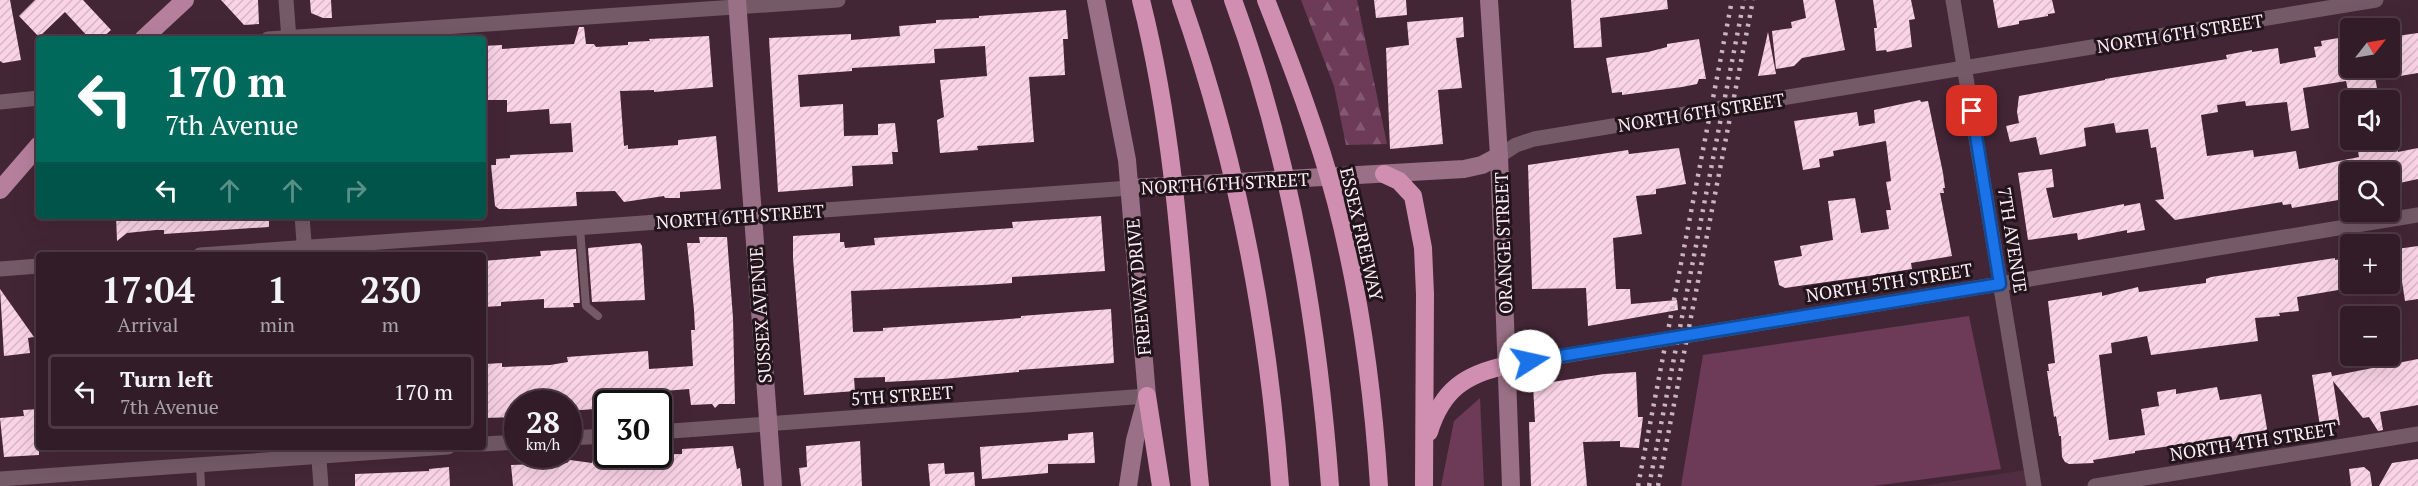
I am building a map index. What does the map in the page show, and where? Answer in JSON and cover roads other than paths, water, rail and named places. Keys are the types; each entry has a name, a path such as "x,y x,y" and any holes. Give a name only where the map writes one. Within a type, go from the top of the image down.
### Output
{"highway":[{"path":"1142,0 1170,150 1200,486"},
{"path":"1181,0 1218,116 1243,219 1268,363 1280,486"},
{"path":"1233,0 1274,133 1295,228 1315,341 1330,486"},
{"name":"ESSEX FREEWAY","path":"1266,0 1311,122 1336,202 1363,345 1379,486"},
{"path":"1379,174 1399,181 1413,196 1420,231 1425,294 1424,486"},
{"path":"1425,455 1428,435 1437,411 1450,392 1466,378 1488,369 1508,365"},
{"path":"1147,396 1161,486"}],"main road":[{"path":"151,36 185,0"},
{"path":"0,189 36,148"}],"street":[{"path":"286,0 289,36"},
{"path":"315,36 737,4 838,0"},
{"name":"FREEWAY DRIVE","path":"1096,0 1117,102 1138,187 1147,396 1135,440 1128,486"},
{"name":"ORANGE STREET","path":"1490,0 1499,156 1511,486"},
{"name":"7TH AVENUE","path":"1953,0 2034,486"},
{"name":"NORTH 6TH STREET","path":"278,252 1138,187 1464,170 1482,165 1516,145 1534,139 2376,0"},
{"name":"SUSSEX AVENUE","path":"737,4 773,486"},
{"path":"1,100 36,98"},
{"name":"NORTH 5TH STREET","path":"1508,365 2418,215"},
{"path":"302,219 304,251"},
{"path":"0,269 36,266"},
{"name":"5TH STREET","path":"672,431 1147,396"},
{"name":"NORTH 4TH STREET","path":"2095,486 2418,434"},
{"path":"486,444 504,443"},
{"path":"0,479 200,465 319,452 371,450"},
{"path":"319,452 321,486"}],"lane":[{"path":"580,228 586,306 598,316"},
{"path":"200,465 201,486"}],"railway":[{"path":"1638,486 1732,0"},
{"path":"1649,486 1744,0"},
{"path":"1658,486 1753,0"}]}
